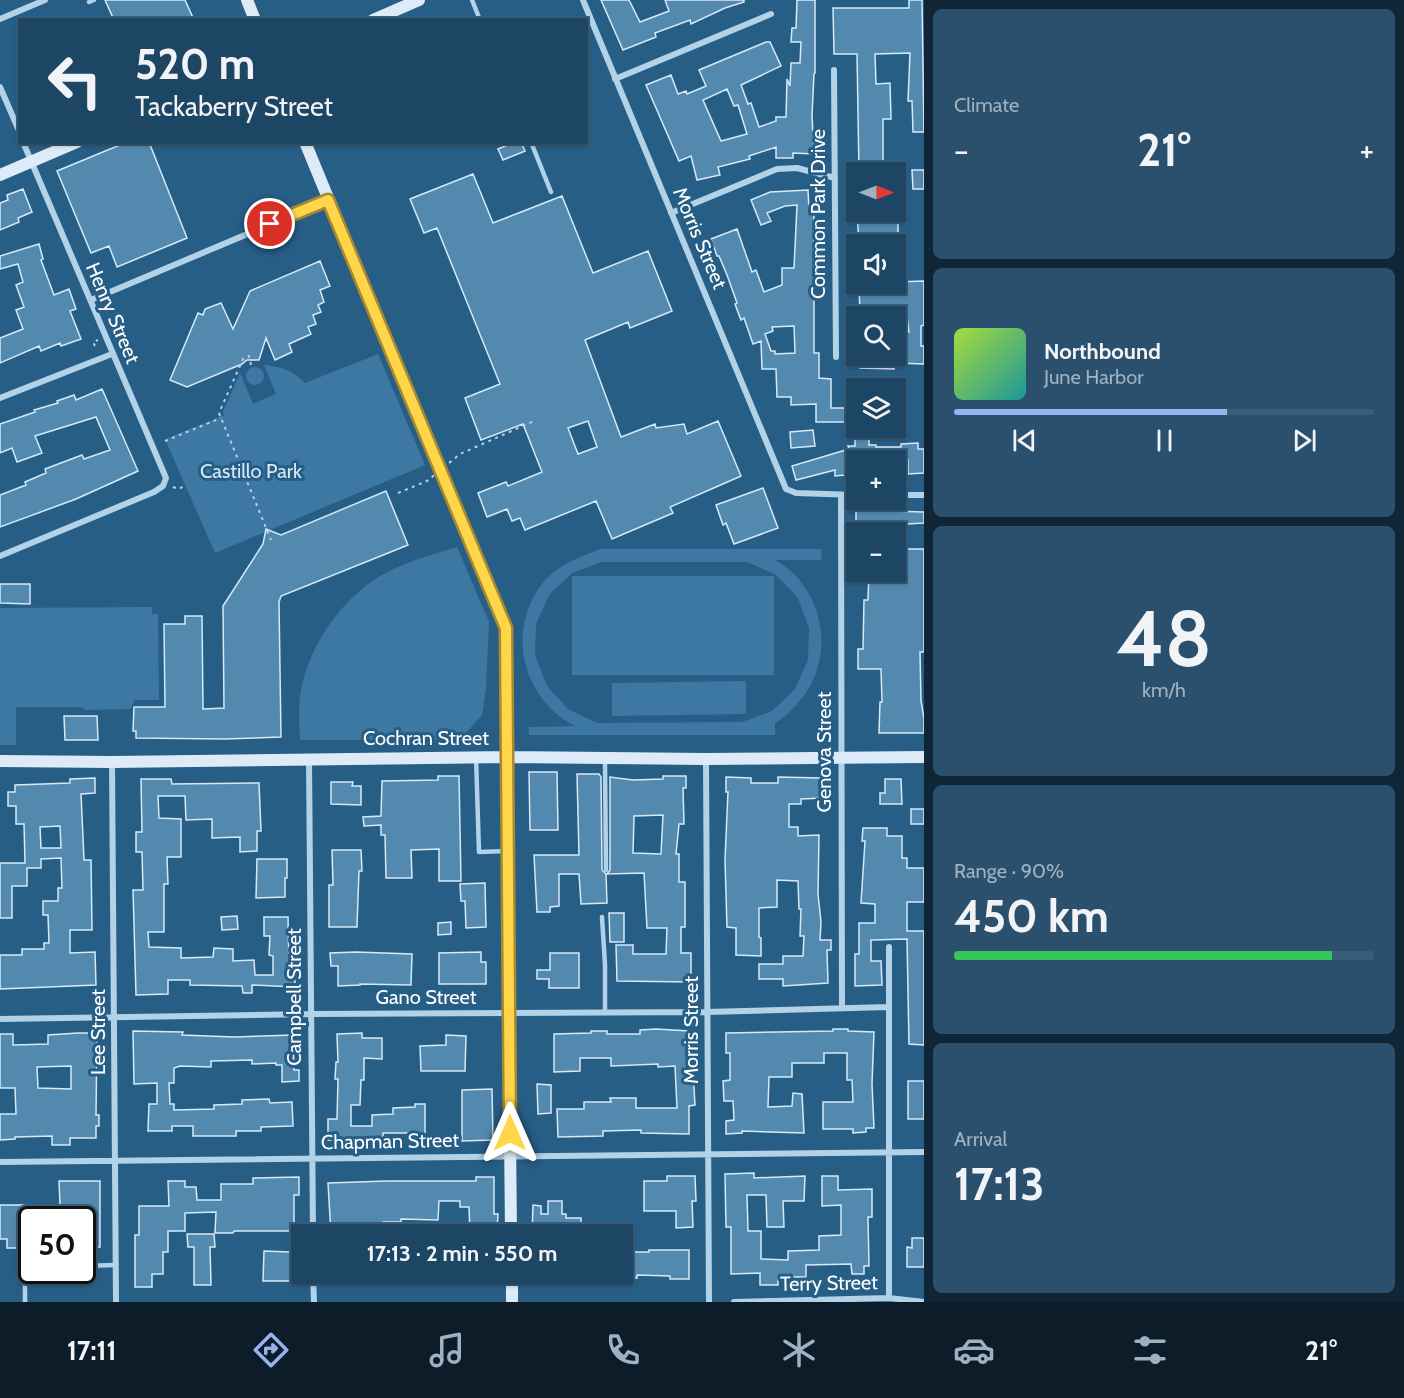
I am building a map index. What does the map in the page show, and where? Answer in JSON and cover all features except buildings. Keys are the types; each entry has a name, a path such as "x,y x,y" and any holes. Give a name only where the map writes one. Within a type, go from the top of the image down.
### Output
{"main road":[{"path":"247,0 254,18"},
{"path":"378,18 419,0"},
{"path":"0,175 72,144"},
{"path":"306,144 506,628 511,1224"},
{"name":"Cochran Street","path":"0,761 112,762 508,757 706,759 924,757"},
{"path":"512,1284 512,1302"}],"street":[{"path":"0,19 45,0"},
{"name":"Morris Street","path":"583,0 786,489 796,493 841,495"},
{"path":"615,78 771,14"},
{"name":"Common Park Drive","path":"834,70 836,357"},
{"path":"0,87 18,128"},
{"name":"Henry Street","path":"0,556 154,492 163,486 166,478 24,144"},
{"path":"671,213 777,169 796,168 835,178"},
{"path":"90,300 328,200"},
{"path":"0,398 112,354"},
{"path":"841,495 846,495"},
{"name":"Genova Street","path":"841,495 842,1008"},
{"path":"906,495 924,495"},
{"name":"Campbell Street","path":"309,759 313,1224"},
{"name":"Morris Street","path":"706,759 709,1302"},
{"name":"Lee Street","path":"112,762 116,1302"},
{"path":"889,947 889,1298"},
{"name":"Gano Street","path":"0,1019 311,1014 707,1012 889,1007"},
{"name":"Chapman Street","path":"0,1162 924,1152"},
{"path":"313,1284 314,1302"},
{"name":"Terry Street","path":"734,1302 889,1298 924,1302"}],"lane":[{"path":"472,0 479,18"},
{"path":"532,144 551,192"},
{"path":"476,758 478,852 508,851"},
{"path":"606,758 606,870"},
{"path":"602,917 605,1013"},
{"path":"96,1266 115,1265"},
{"path":"24,1284 25,1302"}],"path":[{"path":"114,334 120,331"},
{"path":"95,346 93,342 99,340"},
{"path":"251,365 249,356 243,359 238,366 219,413 271,540"},
{"path":"165,441 221,418"},
{"path":"398,493 427,481 460,454 534,421"},
{"path":"173,487 179,489 184,486"}],"green space":[{"name":"Castillo Park","path":"378,354 425,465 215,553 165,439 224,415 223,412 240,373 253,404 276,394 264,365 287,370 305,383"},
{"path":"255,367 261,370 264,376 261,382 255,385 249,382 246,376 249,370"},
{"path":"457,547 489,622 486,689 482,715 464,735 440,740 300,740 300,699 307,669 321,638 341,609 366,586 389,571"},
{"path":"600,549 821,549 822,560 775,560 793,573 807,590 816,609 821,630 821,651 816,672 807,691 787,715 775,723 775,735 529,735 529,727 575,726 558,715 544,700 533,684 526,666 523,646 524,627 529,607 539,588 551,574 566,564","holes":["602,562 747,562 776,575 798,598 809,628 808,660 795,689 772,711 742,722 597,723 568,709 547,686 535,656 536,624 549,595 572,573"]},
{"path":"572,576 774,576 774,675 572,675"},
{"path":"152,607 152,614 158,614 159,700 135,700 130,709 16,707 16,745 0,745 0,608"},
{"path":"746,681 746,714 612,716 612,683"}],"route":[{"path":"270,224 328,200 506,628 510,1133"}]}
